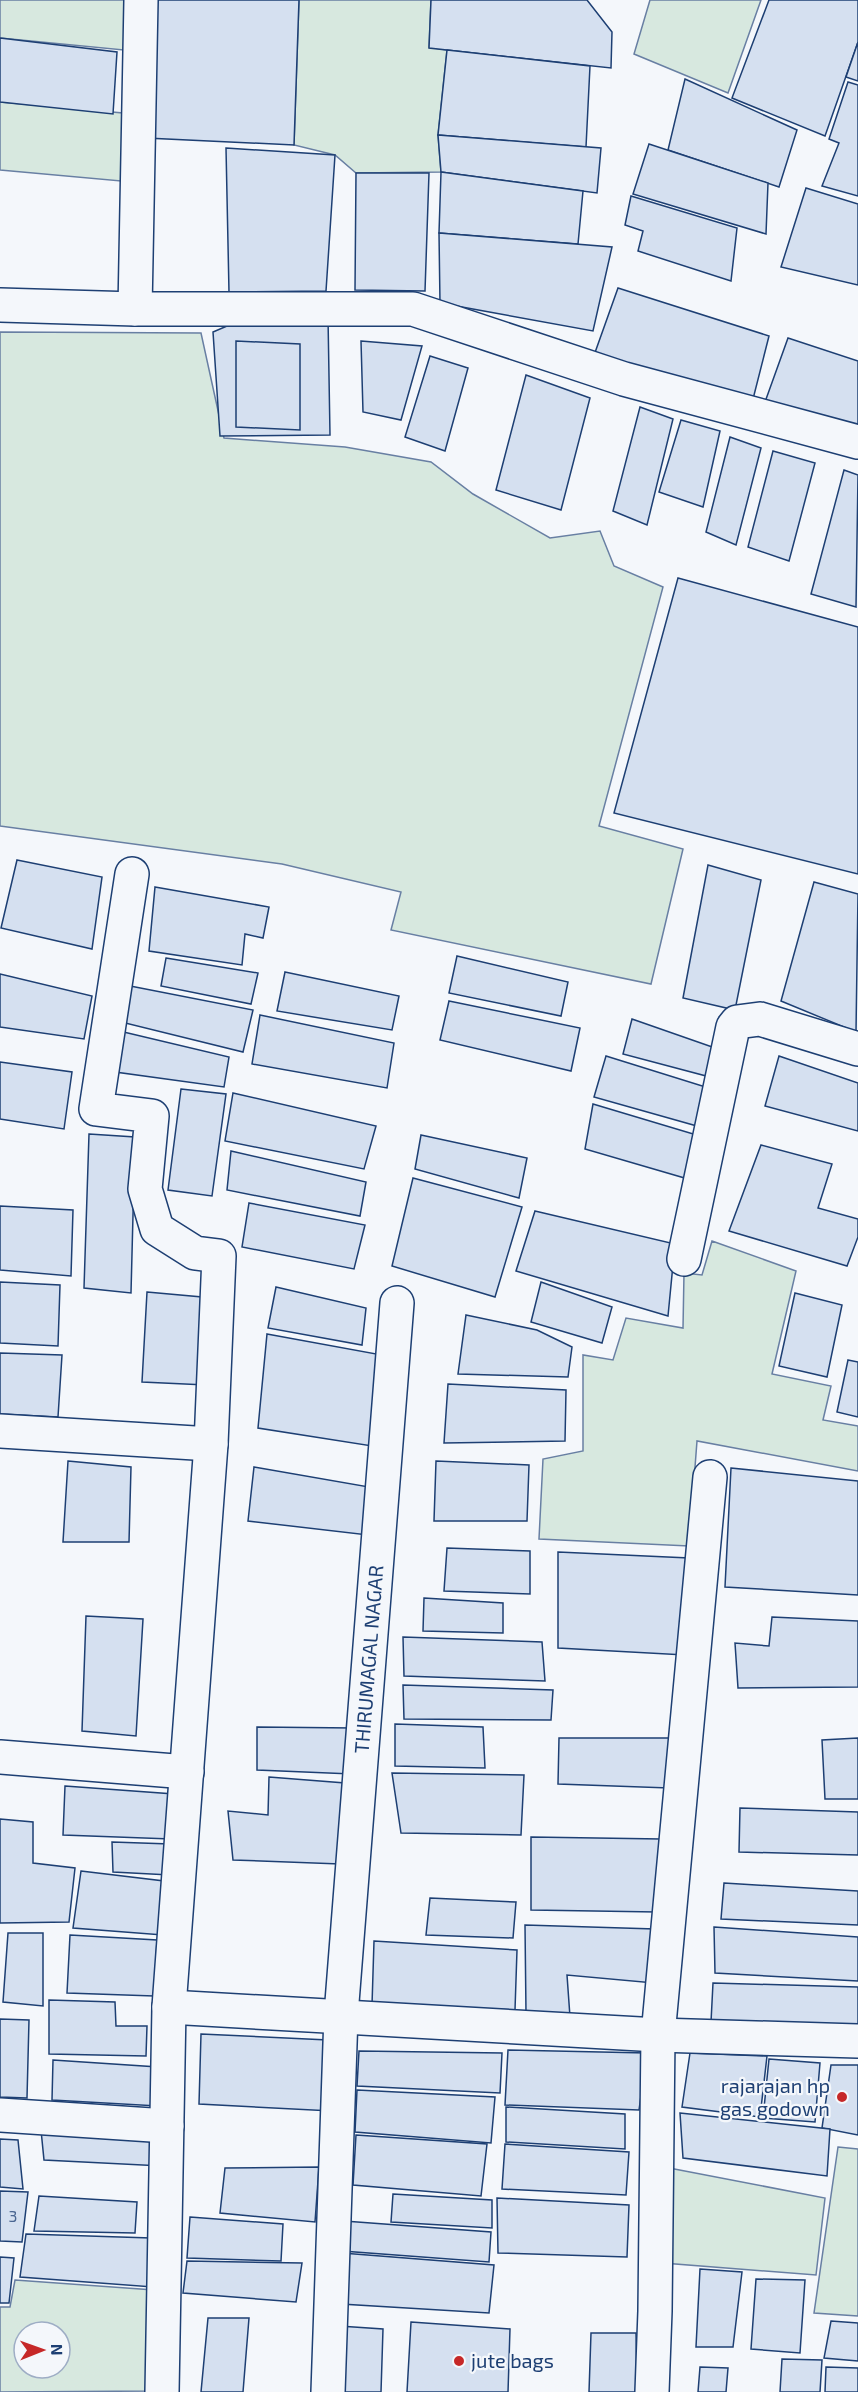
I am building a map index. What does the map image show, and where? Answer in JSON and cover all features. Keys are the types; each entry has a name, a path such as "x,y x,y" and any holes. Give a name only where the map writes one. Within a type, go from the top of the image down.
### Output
{"street":[{"path":"135,309 141,0"},
{"path":"0,305 135,309 413,309 624,379 858,442"},
{"path":"132,874 96,1109 152,1116 145,1189 157,1229 195,1253 219,1256 211,1444 170,2007 162,2392"},
{"path":"684,1259 733,1027 737,1022 760,1019 858,1049"},
{"name":"THIRUMAGAL NAGAR","path":"328,2392 341,2015 397,1304"},
{"path":"0,1431 211,1444"},
{"path":"652,2392 656,2311 658,2035 710,1477"},
{"path":"0,1757 187,1773"},
{"path":"170,2007 341,2015 658,2035 858,2041"},
{"path":"0,2115 167,2126"}],"shaded area":[{"path":"0,0 135,0 134,51 0,38"},
{"path":"299,0 431,0 429,47 447,50 438,135 441,172 356,173 335,155 294,145"},
{"path":"650,0 761,0 728,93 634,54"},
{"path":"0,102 134,114 132,182 0,170"},
{"path":"0,332 201,333 224,438 345,447 431,462 473,494 550,538 600,531 614,566 663,587 599,826 683,849 651,984 391,930 401,892 282,864 0,826"},
{"path":"712,1241 796,1271 772,1374 831,1386 823,1420 858,1426 858,1471 697,1441 689,1546 539,1539 543,1459 583,1451 583,1355 613,1360 626,1318 683,1328 684,1273 702,1275"},
{"path":"838,2147 858,2149 858,2316 814,2313"},
{"path":"664,2167 825,2198 816,2275 663,2263"},
{"path":"15,2280 154,2290 155,2391 0,2392 0,2307 10,2307"}],"building":[{"path":"153,0 299,0 294,145 146,138"},
{"path":"431,0 587,0 612,32 611,68 429,48"},
{"path":"769,0 858,0 858,42 825,136 732,98"},
{"path":"0,38 117,52 113,114 0,102"},
{"path":"858,42 858,81 846,77"},
{"path":"447,50 590,66 586,147 438,135"},
{"path":"685,79 797,130 779,187 668,150"},
{"path":"848,82 858,85 858,196 822,186 839,143 829,139"},
{"path":"438,135 601,148 597,193 441,172"},
{"path":"649,144 768,183 766,234 633,194"},
{"path":"226,148 335,155 326,291 229,292"},
{"path":"441,172 583,191 578,244 439,233"},
{"path":"356,173 429,173 425,291 355,290"},
{"path":"806,188 858,204 858,285 781,267"},
{"path":"631,196 737,228 731,281 638,251 643,231 625,225"},
{"path":"439,233 612,247 593,331 440,303"},
{"path":"618,288 769,336 752,403 592,361"},
{"path":"248,317 328,317 330,435 220,436 213,332"},
{"path":"788,338 858,361 858,432 765,402"},
{"path":"236,341 300,344 300,430 236,427"},
{"path":"361,341 422,346 401,420 363,412"},
{"path":"430,356 468,368 445,451 405,437"},
{"path":"526,375 590,398 561,510 496,490"},
{"path":"640,407 673,419 647,525 613,511"},
{"path":"681,420 720,431 703,507 659,492"},
{"path":"730,437 761,448 736,545 706,532"},
{"path":"773,451 815,463 789,561 748,547"},
{"path":"844,470 858,475 856,607 811,594"},
{"path":"678,578 858,627 858,874 614,813"},
{"path":"17,860 102,877 92,949 1,928"},
{"path":"708,865 761,880 735,1010 683,998"},
{"path":"814,882 858,894 856,1032 781,1001"},
{"path":"155,887 269,907 263,938 245,934 242,965 149,951"},
{"path":"457,956 568,982 561,1016 449,993"},
{"path":"166,958 258,973 251,1004 161,986"},
{"path":"285,972 399,996 392,1030 277,1011"},
{"path":"0,974 92,996 84,1039 0,1027"},
{"path":"120,984 253,1010 243,1052 113,1020"},
{"path":"449,1001 580,1028 571,1071 440,1040"},
{"path":"260,1015 394,1043 387,1088 252,1064"},
{"path":"632,1019 718,1049 710,1077 623,1054"},
{"path":"111,1029 229,1057 224,1087 108,1071"},
{"path":"606,1056 712,1089 704,1128 594,1097"},
{"path":"779,1056 858,1083 858,1131 765,1106"},
{"path":"0,1062 72,1072 64,1129 0,1119"},
{"path":"181,1089 226,1094 212,1196 168,1190"},
{"path":"233,1093 376,1126 364,1169 225,1141"},
{"path":"593,1104 700,1136 688,1179 585,1149"},
{"path":"89,1134 135,1137 131,1293 84,1288"},
{"path":"421,1135 527,1158 519,1198 415,1169"},
{"path":"761,1145 832,1164 818,1208 858,1219 858,1237 847,1266 729,1231"},
{"path":"231,1151 366,1182 360,1216 227,1190"},
{"path":"413,1178 522,1207 495,1297 392,1266"},
{"path":"249,1203 365,1225 354,1269 242,1247"},
{"path":"0,1206 73,1210 71,1276 0,1270"},
{"path":"535,1211 675,1244 668,1316 516,1271"},
{"path":"0,1282 60,1285 58,1346 0,1343"},
{"path":"541,1282 612,1307 602,1343 531,1322"},
{"path":"276,1287 366,1308 362,1345 268,1328"},
{"path":"147,1292 213,1298 206,1385 142,1382"},
{"path":"795,1293 842,1305 827,1377 779,1366"},
{"path":"466,1315 537,1330 572,1347 568,1377 458,1374"},
{"path":"267,1334 382,1355 372,1446 258,1428"},
{"path":"0,1353 62,1355 58,1417 0,1414"},
{"path":"848,1360 858,1362 858,1417 837,1412"},
{"path":"448,1384 566,1390 565,1441 444,1443"},
{"path":"68,1461 131,1467 129,1542 63,1542"},
{"path":"436,1461 529,1465 527,1521 434,1521"},
{"path":"254,1467 375,1488 368,1535 248,1521"},
{"path":"731,1468 858,1481 858,1595 725,1587"},
{"path":"447,1548 530,1551 530,1594 444,1591"},
{"path":"558,1552 689,1558 685,1655 558,1648"},
{"path":"424,1598 503,1603 503,1633 423,1631"},
{"path":"86,1616 143,1619 136,1736 82,1731"},
{"path":"772,1617 858,1621 858,1687 738,1688 735,1643 769,1646"},
{"path":"403,1637 542,1642 545,1681 404,1676"},
{"path":"403,1685 553,1690 551,1720 404,1719"},
{"path":"395,1724 483,1727 485,1768 395,1766"},
{"path":"257,1727 354,1728 352,1774 257,1770"},
{"path":"559,1738 670,1738 669,1788 558,1784"},
{"path":"858,1738 858,1799 825,1799 822,1740"},
{"path":"392,1773 524,1775 521,1835 401,1833"},
{"path":"269,1777 345,1783 340,1864 233,1860 228,1811 268,1815"},
{"path":"65,1786 174,1794 171,1839 63,1835"},
{"path":"740,1808 858,1812 858,1855 739,1852"},
{"path":"0,1819 33,1822 33,1863 75,1868 69,1922 0,1923"},
{"path":"531,1837 661,1839 657,1912 531,1910"},
{"path":"112,1842 170,1844 170,1875 113,1872"},
{"path":"81,1871 164,1881 163,1935 73,1928"},
{"path":"724,1883 858,1891 858,1925 721,1919"},
{"path":"430,1898 516,1902 513,1938 426,1935"},
{"path":"525,1925 655,1929 654,1983 567,1975 570,2017 526,2013"},
{"path":"714,1927 858,1937 858,1981 715,1973"},
{"path":"8,1933 43,1933 43,2006 3,2002"},
{"path":"70,1935 157,1940 154,1996 67,1993"},
{"path":"374,1941 517,1950 515,2010 372,2005"},
{"path":"713,1983 858,1987 858,2028 711,2022"},
{"path":"49,2000 115,2002 116,2026 147,2026 146,2056 49,2054"},
{"path":"0,2019 29,2020 27,2098 0,2097"},
{"path":"201,2034 328,2040 332,2111 199,2104"},
{"path":"508,2050 647,2053 639,2110 505,2105"},
{"path":"359,2051 502,2053 500,2093 357,2086"},
{"path":"690,2053 767,2056 760,2117 682,2107"},
{"path":"769,2059 820,2063 815,2122 763,2118"},
{"path":"53,2060 158,2067 158,2106 52,2100"},
{"name":"rajarajan hp gas godown","path":"831,2065 858,2065 858,2135 822,2128"},
{"path":"357,2090 495,2097 491,2143 355,2132"},
{"path":"506,2107 625,2114 625,2149 506,2142"},
{"path":"680,2113 830,2129 827,2176 683,2158"},
{"path":"40,2120 163,2129 162,2166 44,2160"},
{"path":"356,2135 487,2144 481,2196 353,2185"},
{"path":"0,2139 18,2140 23,2189 0,2187"},
{"path":"505,2144 629,2152 626,2195 502,2189"},
{"path":"319,2167 315,2222 220,2213 225,2168"},
{"path":"0,2191 28,2192 22,2242 0,2241"},
{"path":"393,2194 492,2200 492,2228 391,2222"},
{"path":"39,2196 137,2202 135,2233 34,2231"},
{"path":"497,2198 629,2205 627,2257 498,2253"},
{"path":"190,2217 283,2224 281,2261 187,2258"},
{"path":"344,2221 491,2232 489,2262 342,2251"},
{"path":"26,2234 151,2238 153,2287 20,2277"},
{"path":"342,2253 494,2265 489,2313 341,2304"},
{"path":"0,2257 14,2258 9,2303 0,2303"},
{"path":"187,2261 302,2263 296,2302 183,2293"},
{"path":"700,2269 742,2272 733,2347 696,2347"},
{"path":"756,2279 805,2280 800,2353 751,2349"},
{"path":"208,2318 249,2318 243,2392 201,2392"},
{"path":"831,2321 858,2323 858,2361 824,2358"},
{"name":"jute bags","path":"411,2322 510,2329 508,2392 407,2392"},
{"path":"339,2326 383,2329 381,2392 337,2392"},
{"path":"591,2333 636,2333 637,2392 589,2392"},
{"path":"782,2359 822,2360 820,2392 780,2392"},
{"path":"700,2367 728,2368 726,2392 698,2392"},
{"path":"826,2367 858,2368 858,2392 825,2392"}],"place":[{"name":"rajarajan hp gas godown","path":"842,2097"},
{"name":"jute bags","path":"459,2361"}]}
